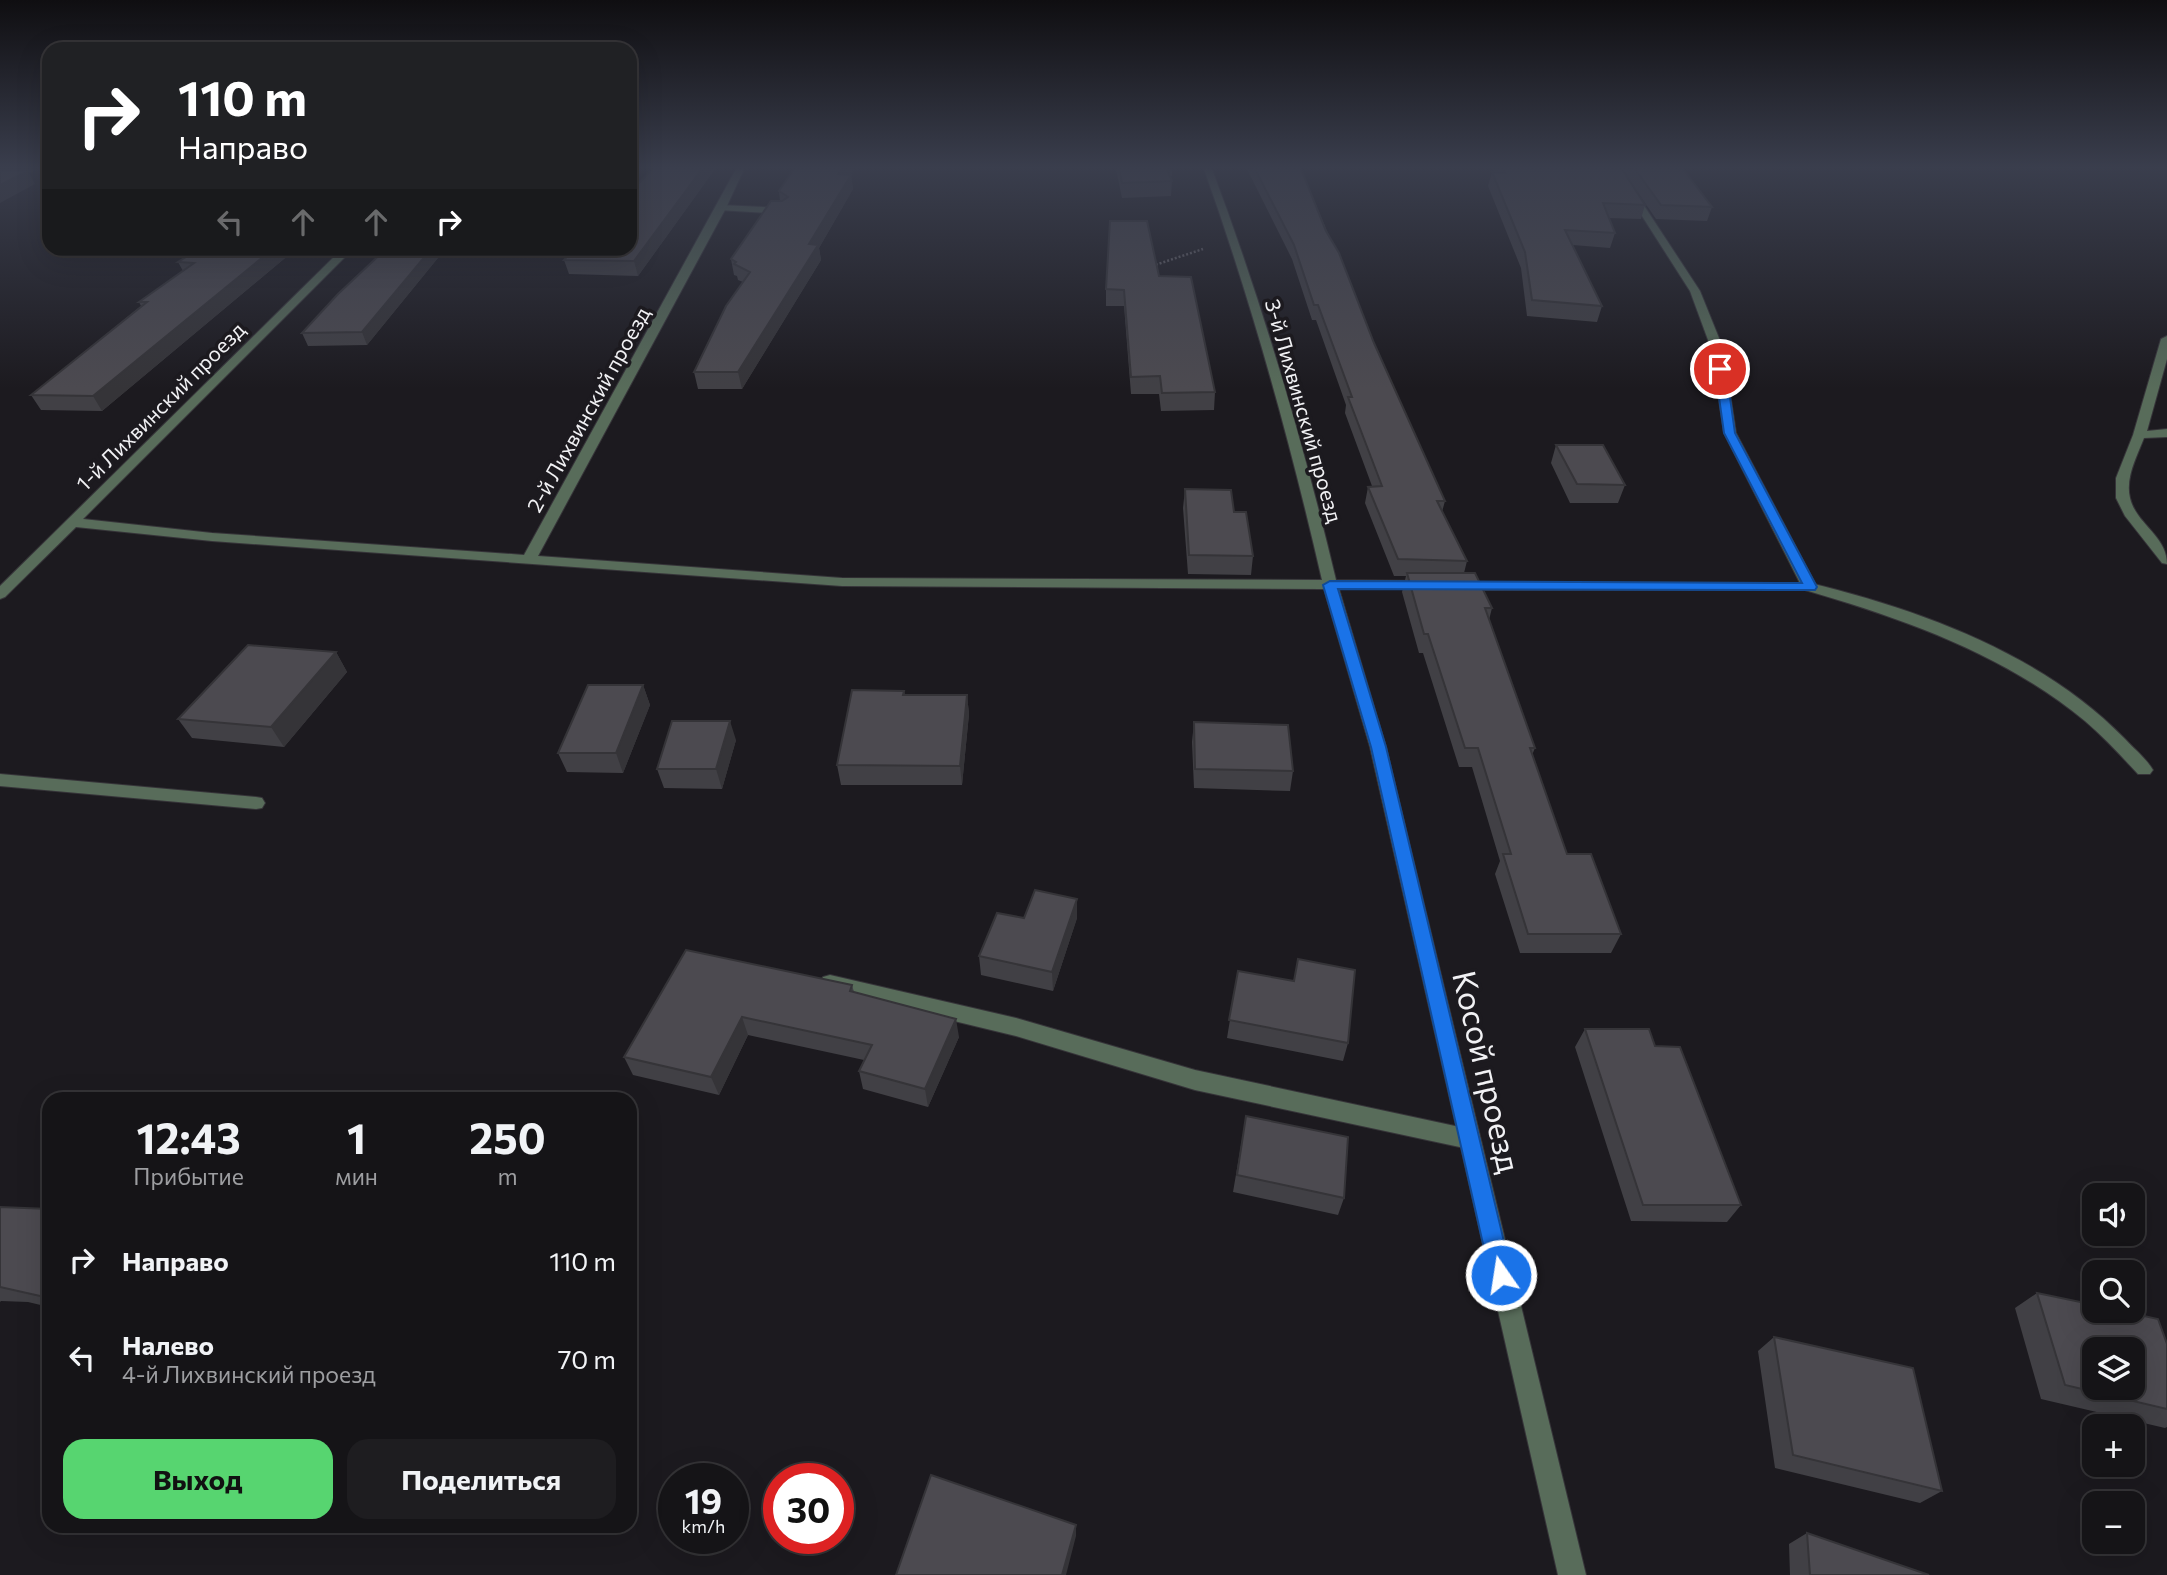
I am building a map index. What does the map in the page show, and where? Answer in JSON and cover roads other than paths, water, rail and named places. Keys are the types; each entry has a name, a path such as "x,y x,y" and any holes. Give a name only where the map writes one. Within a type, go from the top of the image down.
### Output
{"street":[{"name":"2-й Лихвинский проезд","path":"529,559 702,242"},
{"name":"3-й Лихвинский проезд","path":"1235,242 1304,474 1330,585"},
{"path":"1664,242 1695,291 1717,348 1730,433 1810,587"},
{"name":"1-й Лихвинский проезд","path":"0,594 341,256"},
{"path":"2167,339 2123,478 2123,498 2141,529 2167,560"},
{"path":"2138,435 2167,433"},
{"path":"72,522 212,537 842,582 1810,587 1907,615 1953,633 2024,669 2087,714 2144,770"},
{"name":"Косой проезд","path":"1330,585 1378,747 1572,1575"},
{"path":"0,780 256,803"},
{"path":"807,978 1016,1027 1195,1080 1469,1139"}]}
